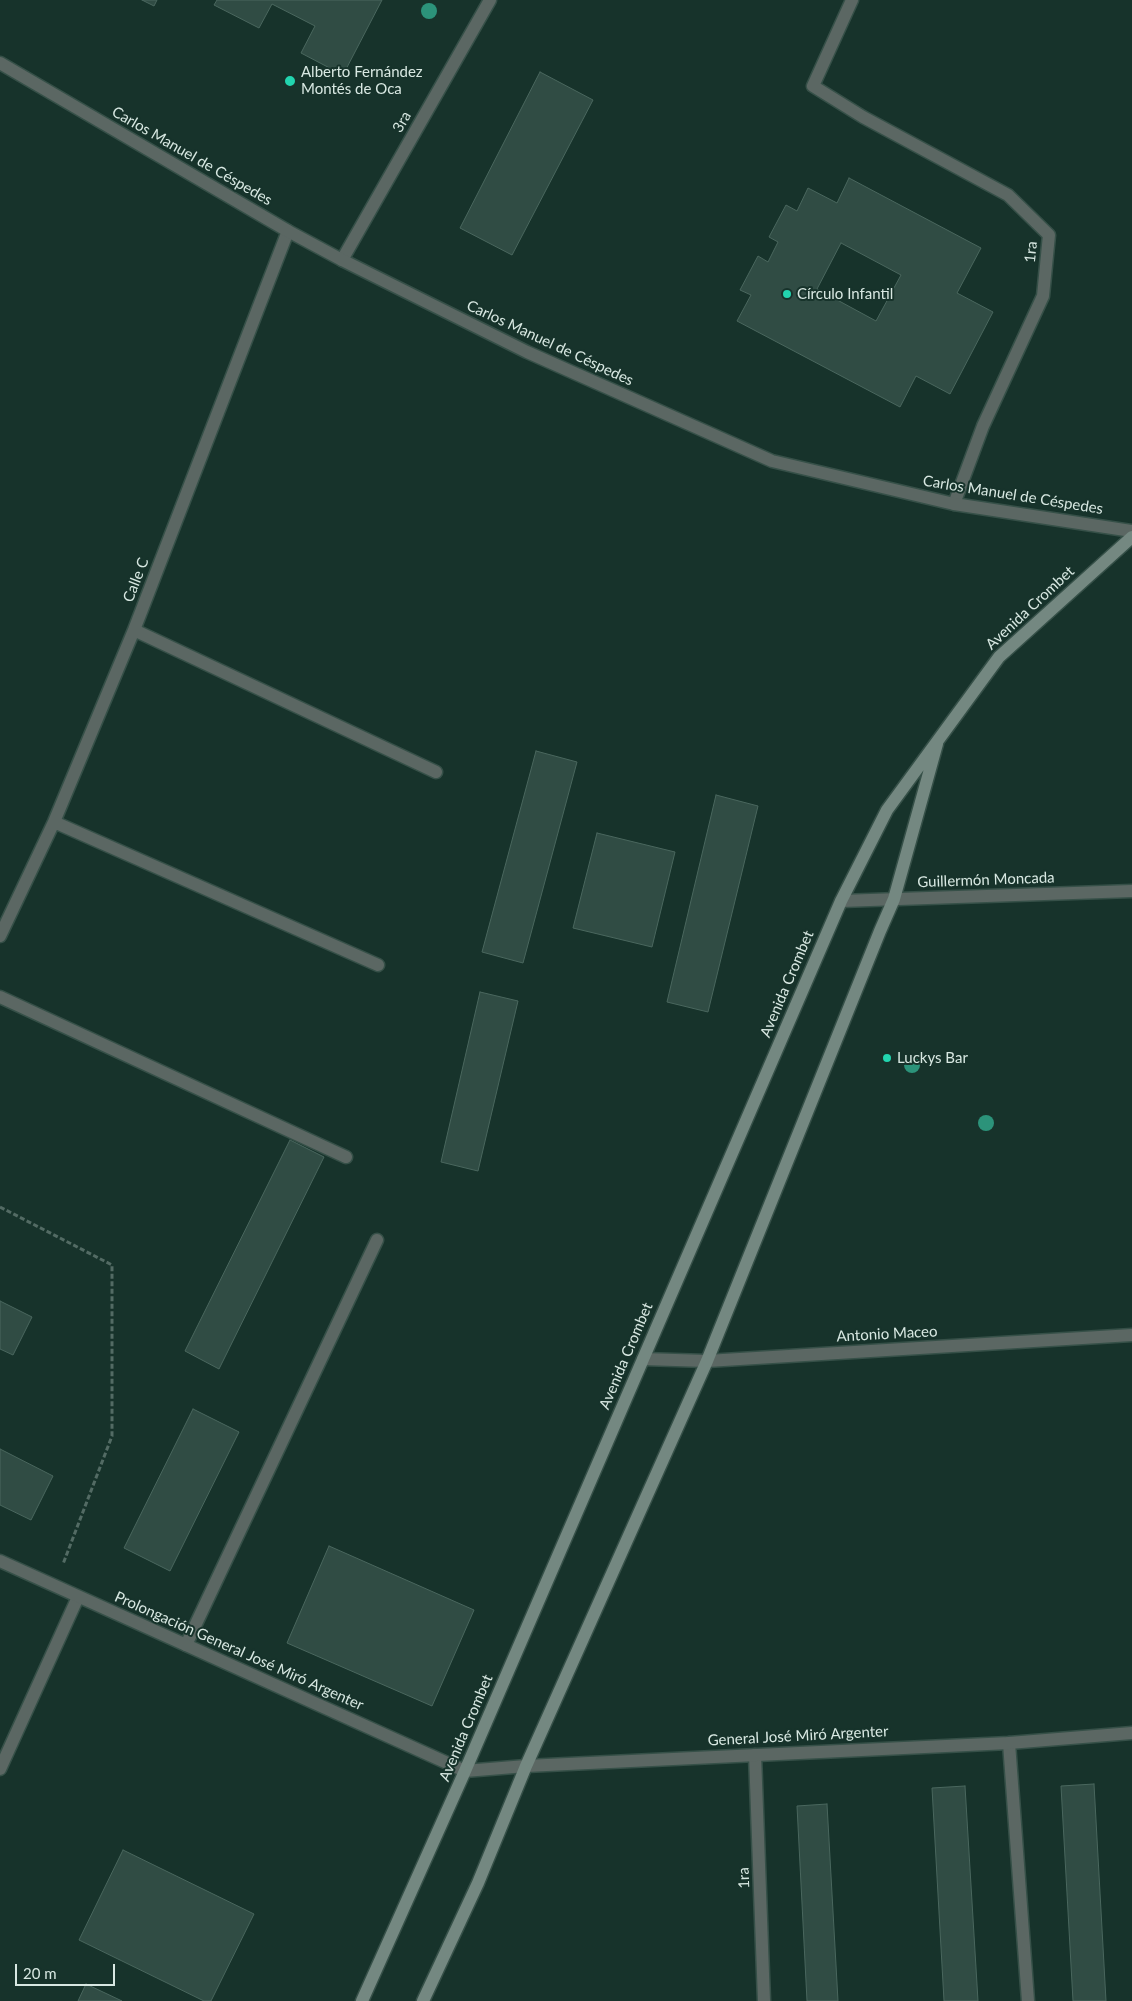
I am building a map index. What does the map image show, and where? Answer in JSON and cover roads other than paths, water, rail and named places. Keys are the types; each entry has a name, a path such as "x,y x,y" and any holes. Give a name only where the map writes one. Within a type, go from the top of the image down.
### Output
{"main road":[{"name":"Avenida Crombet","path":"362,2001 465,1771 841,901 887,810 940,735 999,657 1132,537"},
{"name":"Avenida Crombet","path":"423,2001 478,1883 526,1766 707,1361 894,899 940,735"}],"street":[{"name":"3ra","path":"342,260 490,0"},
{"name":"1ra","path":"852,0 813,86 863,117 1008,195 1049,234 1043,296 983,426 954,504"},
{"name":"Carlos Manuel de Céspedes","path":"0,63 288,231 342,260 527,352 772,461 954,504 1132,531"},
{"name":"Calle C","path":"0,936 54,822 134,630 288,231"},
{"path":"134,630 436,772"},
{"path":"54,822 378,965"},
{"name":"Guillermón Moncada","path":"841,901 1132,891"},
{"path":"0,998 346,1157"},
{"path":"186,1645 377,1240"},
{"name":"Antonio Maceo","path":"643,1359 707,1361 1132,1335"},
{"name":"Prolongación General José Miró Argenter","path":"0,1561 465,1771"},
{"path":"0,1769 78,1597"},
{"name":"General José Miró Argenter","path":"465,1771 526,1766 1009,1743 1132,1733"},
{"path":"1009,1743 1028,2001"},
{"name":"1ra","path":"755,1755 764,2001"}],"place":[{"name":"Alberto Fernández Montés de Oca","path":"290,81"},
{"name":"Círculo Infantil","path":"787,294"},
{"name":"Luckys Bar","path":"887,1058"}]}
